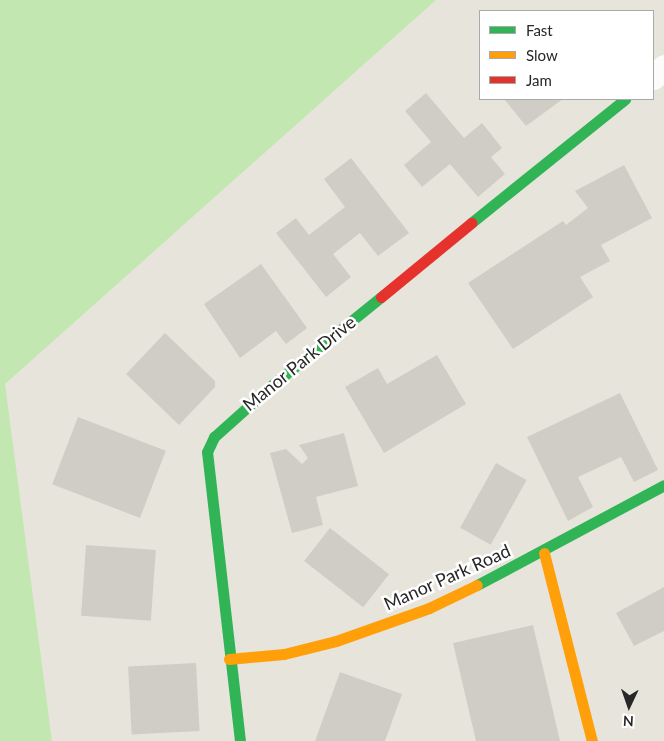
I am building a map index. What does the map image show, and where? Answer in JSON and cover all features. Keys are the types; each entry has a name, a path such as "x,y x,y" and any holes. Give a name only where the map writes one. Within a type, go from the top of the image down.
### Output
{"street":[{"path":"654,75 664,67"},
{"name":"Manor Park Drive","path":"240,741 229,659 207,452 214,436 270,386 624,100"},
{"name":"Manor Park Road","path":"229,659 284,654 336,641 429,608 544,552 664,485"},
{"path":"544,552 592,741"}],"green space":[{"path":"0,0 436,0 5,384 52,741 0,741"}],"building":[{"path":"426,93 464,138 482,123 502,148 491,157 505,174 478,197 450,164 422,187 404,165 431,142 405,111"},
{"path":"505,100 562,100 526,126"},
{"path":"351,158 409,233 378,256 360,233 333,254 351,277 326,297 276,233 296,218 309,235 345,207 324,179"},
{"path":"624,165 652,218 601,245 610,261 580,277 593,297 513,349 468,283 563,221 566,225 588,208 575,191"},
{"path":"261,264 307,328 286,344 276,331 240,358 204,304"},
{"path":"165,333 215,381 215,387 179,425 126,374"},
{"path":"437,355 466,404 384,453 345,387 378,368 387,384"},
{"path":"620,393 658,470 634,482 621,457 578,477 593,507 568,521 527,437"},
{"path":"78,417 166,451 140,518 52,484"},
{"path":"344,433 358,486 316,497 323,525 292,533 270,453 286,449 302,464 308,458 299,445"},
{"path":"496,463 527,480 491,545 460,528"},
{"path":"330,528 389,574 363,607 304,561"},
{"path":"86,545 156,550 151,621 81,616"},
{"path":"664,587 664,631 634,646 616,613"},
{"path":"533,625 560,741 476,741 453,643"},
{"path":"196,663 200,731 132,734 128,667"},
{"path":"340,672 402,694 385,741 315,741"}],"traffic: fast":[{"path":"471,223 624,100"},
{"path":"240,741 207,452 214,437 271,386 381,297"},
{"path":"477,585 664,485"}],"traffic: slow":[{"path":"544,553 592,741"},
{"path":"229,659 284,654 336,641 429,608 477,585"}],"traffic: jam":[{"path":"381,297 471,223"}]}
